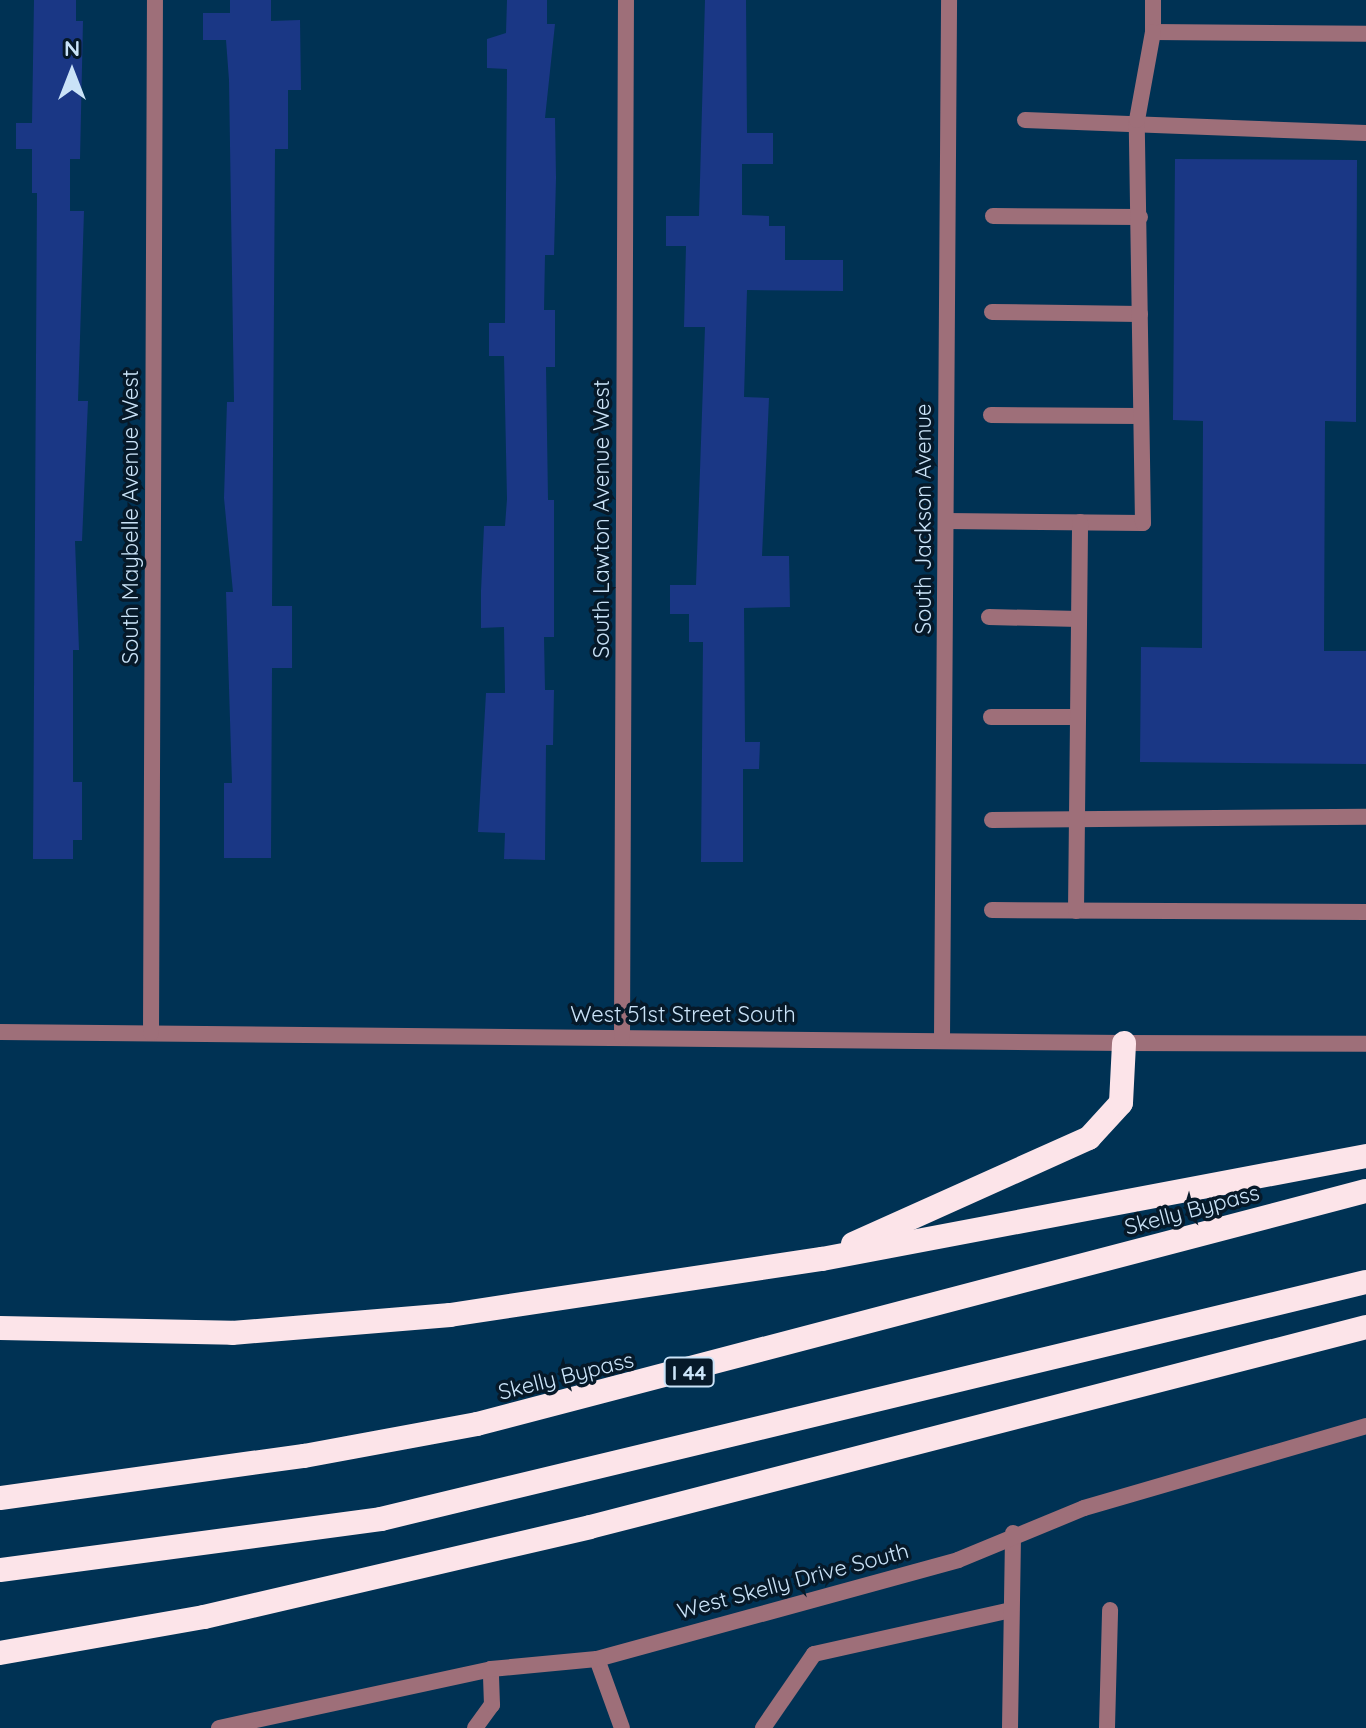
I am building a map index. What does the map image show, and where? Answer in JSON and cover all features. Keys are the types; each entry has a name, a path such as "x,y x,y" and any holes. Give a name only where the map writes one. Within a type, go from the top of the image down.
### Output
{"highway":[{"path":"822,1259 1089,1138 1121,1103 1124,1043"},
{"path":"0,1328 232,1333 450,1315 822,1259 1366,1156"},
{"name":"Skelly Bypass","path":"0,1498 304,1456 477,1424 1366,1191"},
{"path":"0,1570 381,1519 1366,1282"},
{"path":"0,1653 204,1617 590,1527 1362,1331"}],"street":[{"name":"South Maybelle Avenue West","path":"151,1033 155,0"},
{"name":"South Lawton Avenue West","path":"622,1037 626,0"},
{"name":"South Jackson Avenue","path":"942,1038 949,0"},
{"path":"946,521 1143,523 1137,120 1153,32 1153,0"},
{"path":"1153,32 1366,34"},
{"path":"1025,120 1137,120 1366,133"},
{"path":"993,216 1140,217"},
{"path":"992,312 1140,314"},
{"path":"991,415 1141,416"},
{"path":"1076,911 1080,522"},
{"path":"989,617 1079,619"},
{"path":"991,717 1078,717"},
{"path":"992,820 1366,817"},
{"path":"992,910 1366,912"},
{"name":"West 51st Street South","path":"0,1032 1366,1044"},
{"name":"West Skelly Drive South","path":"219,1728 491,1669 597,1659 958,1560 1013,1533 1366,1426"},
{"path":"1010,1728 1013,1533"},
{"path":"763,1728 814,1654 1011,1610"},
{"path":"1107,1728 1110,1610"},
{"path":"597,1659 622,1728"},
{"path":"475,1728 492,1705 491,1669"}],"building":[{"path":"34,0 76,0 76,21 83,21 80,159 70,159 70,211 84,211 78,401 88,401 82,541 75,541 79,650 73,650 73,782 82,782 82,840 73,840 73,859 33,859 37,193 32,193 32,149 16,149 16,123 32,123"},
{"path":"230,0 271,0 271,21 300,20 301,90 288,90 288,149 275,149 272,606 292,606 292,668 272,668 271,858 224,858 224,783 232,783 226,592 233,592 224,498 227,402 234,402 229,80 226,40 203,40 203,13 230,13"},
{"path":"507,0 547,0 547,24 555,24 545,118 555,118 556,178 554,255 545,255 544,310 555,310 555,367 546,367 548,500 554,500 554,637 544,637 545,690 554,690 553,745 546,745 545,860 504,859 505,833 478,832 486,693 505,693 504,627 481,628 481,591 484,526 505,526 507,499 504,356 489,356 489,323 505,323 507,69 487,68 487,39 506,33"},
{"path":"705,0 746,0 747,133 773,133 773,164 742,164 742,215 769,216 769,226 785,226 785,260 843,260 843,291 747,290 744,397 769,398 762,556 789,556 790,607 744,608 745,742 760,742 759,769 743,769 743,862 701,862 703,642 689,642 689,614 670,614 670,585 696,585 705,327 684,327 686,246 666,246 666,216 699,216"},
{"path":"1175,159 1357,160 1356,422 1325,421 1324,651 1366,651 1366,764 1140,762 1141,647 1202,648 1203,421 1173,420"}]}
